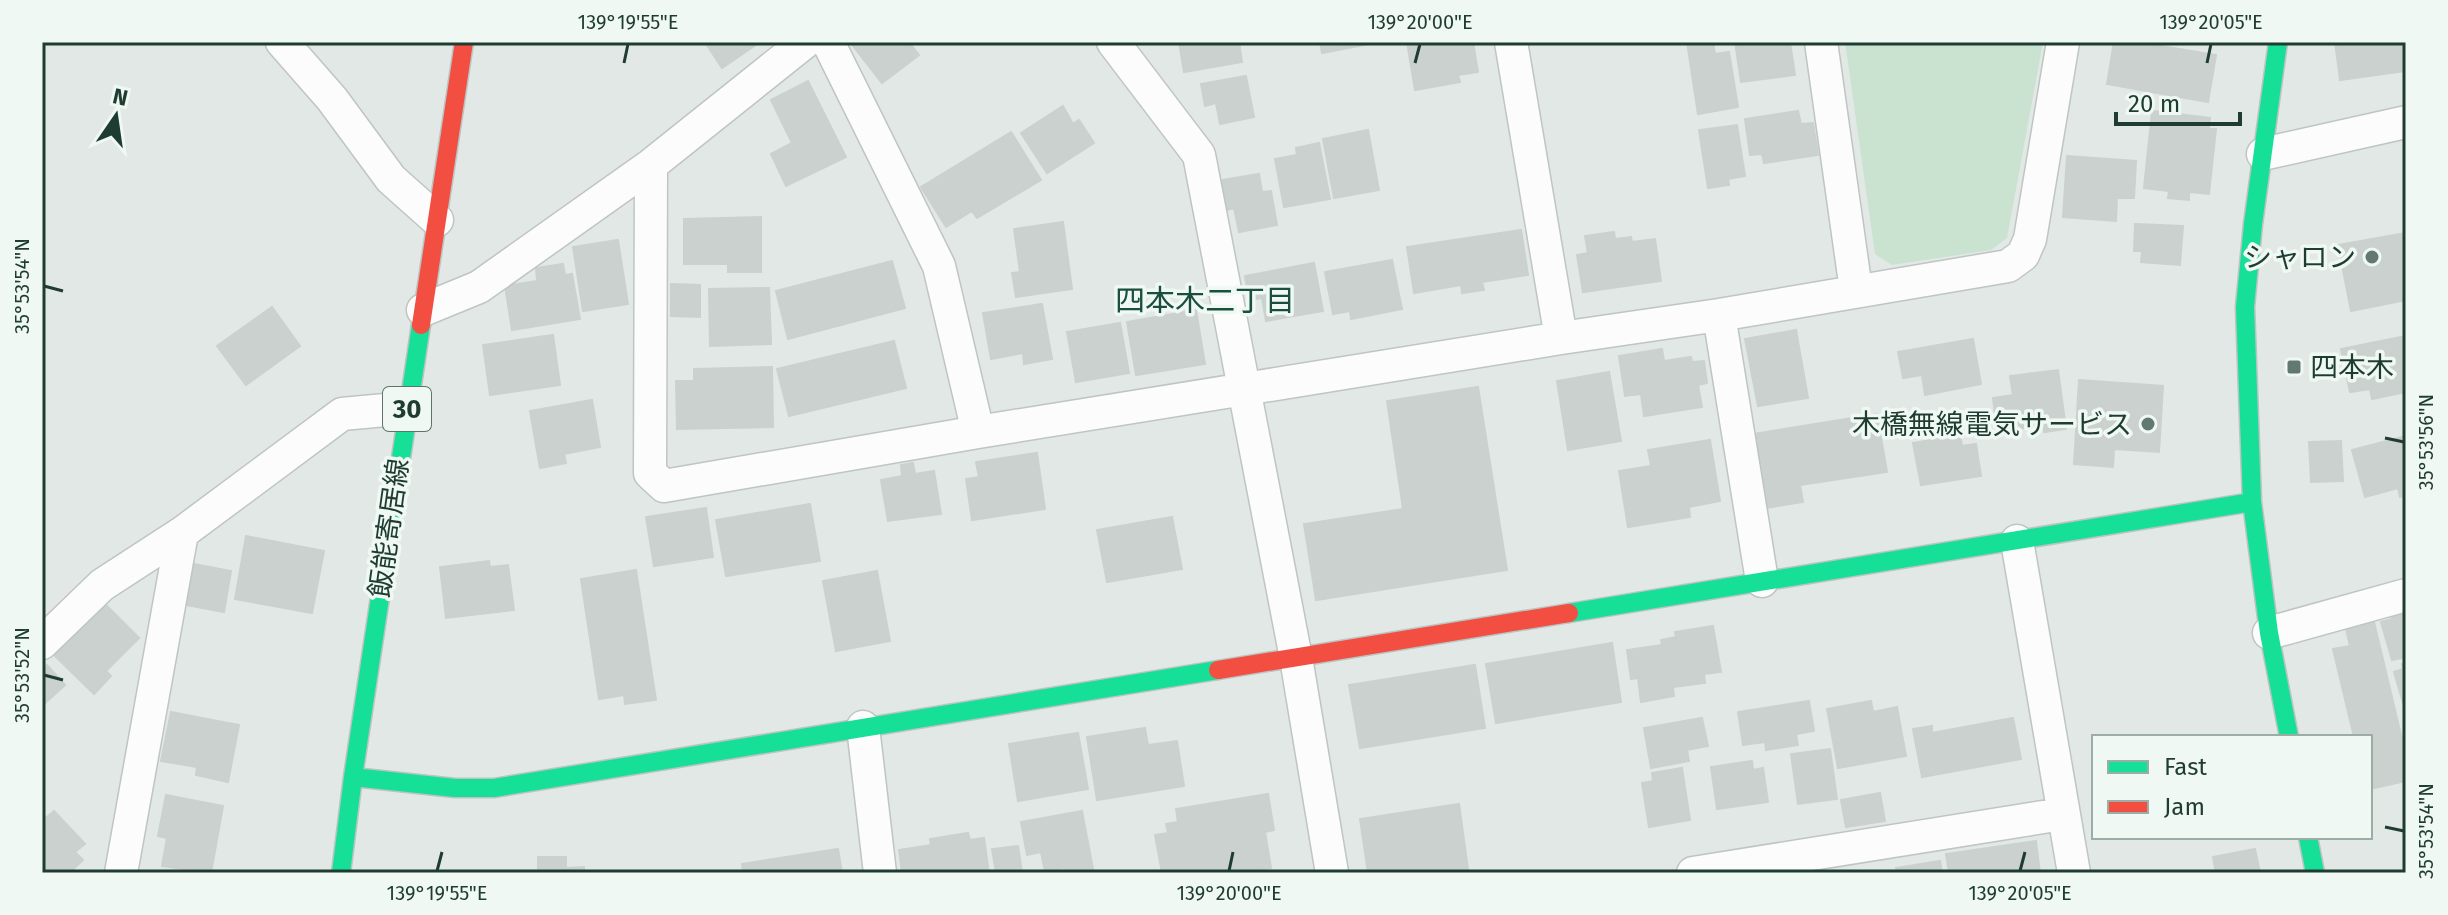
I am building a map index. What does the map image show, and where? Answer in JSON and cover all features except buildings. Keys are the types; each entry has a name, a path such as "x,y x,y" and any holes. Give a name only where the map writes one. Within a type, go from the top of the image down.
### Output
{"street":[{"path":"282,42 332,99 391,179 437,220"},
{"name":"飯能寄居線","path":"341,873 407,408 464,42"},
{"path":"423,310 479,287 651,165 805,42"},
{"path":"828,42 939,266 978,432"},
{"path":"1113,42 1199,155 1296,658 1332,873"},
{"path":"1511,42 1561,338"},
{"path":"1821,42 1856,290"},
{"path":"651,165 650,473 664,486 978,432 2008,266 2023,255 2030,239 2063,42"},
{"path":"2278,42 2245,307 2252,502 2269,633 2289,735"},
{"path":"2263,154 2406,122"},
{"path":"1719,315 1762,581"},
{"path":"42,643 102,585 182,533 342,414 407,408"},
{"path":"353,777 455,788 494,788 2252,502"},
{"path":"121,873 182,533"},
{"path":"2017,541 2074,873"},
{"path":"2269,633 2406,595"},
{"path":"863,727 880,873"},
{"path":"1693,873 1836,862 2062,814"},
{"path":"2308,839 2315,873"}],"green space":[{"path":"1845,42 2043,42 2007,238 1991,250 1892,265 1875,254"}],"traffic: fast":[{"path":"2278,42 2245,307 2252,502 2269,633 2289,735"},
{"path":"341,873 421,325"},
{"path":"1569,613 2252,502"},
{"path":"353,777 455,788 494,788 1218,670"},
{"path":"2308,839 2315,873"}],"traffic: jam":[{"path":"421,325 464,42"},
{"path":"1218,670 1569,613"}],"place":[{"name":"シャロン","path":"2372,257"},
{"name":"四本木","path":"2294,367"},
{"name":"木橋無線電気サービス","path":"2148,424"}],"district":[{"name":"四本木二丁目","path":"1205,301"}]}
